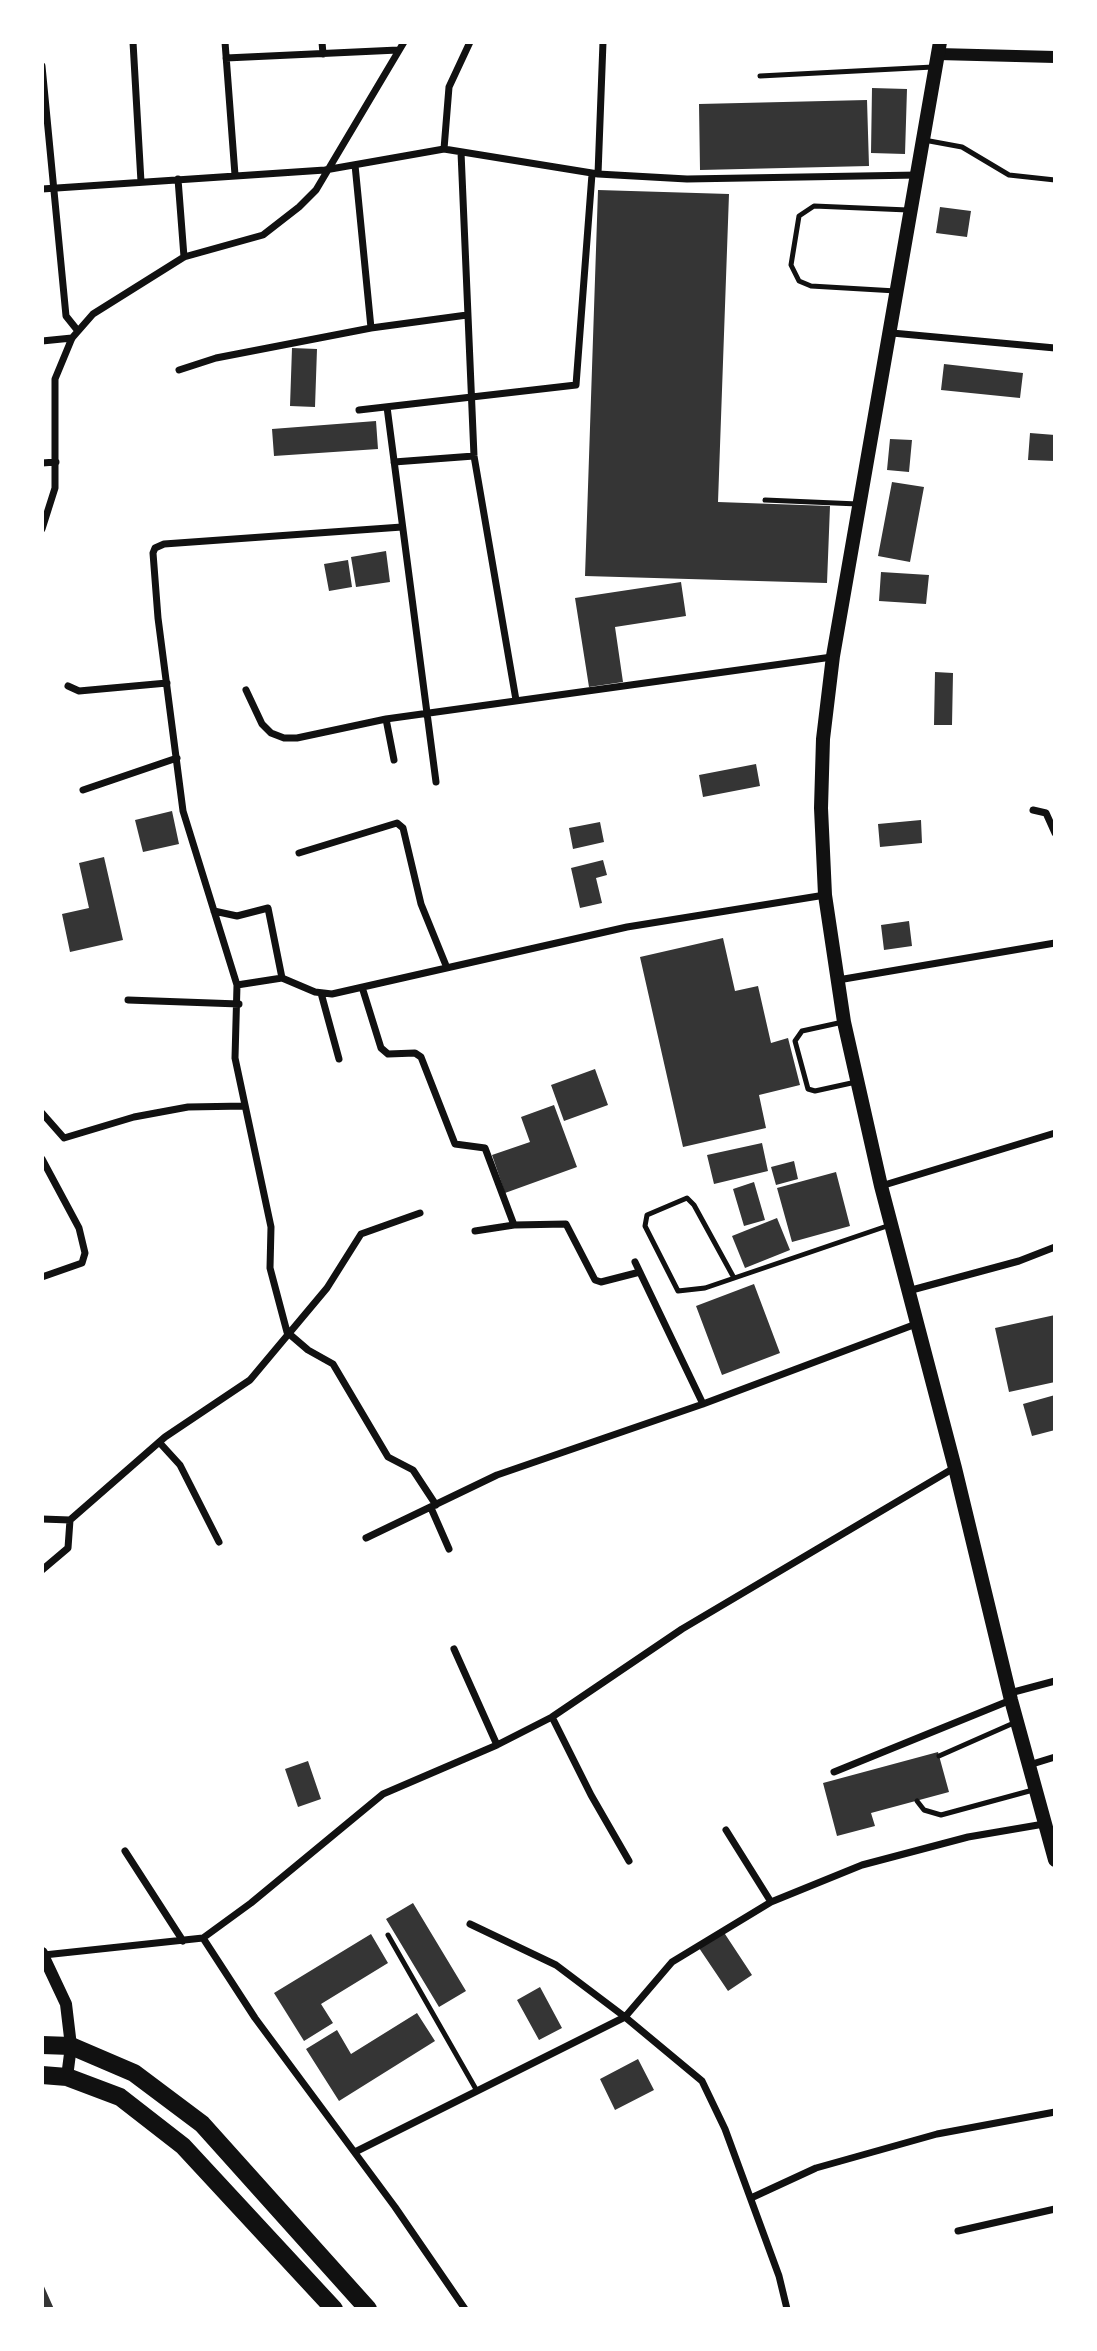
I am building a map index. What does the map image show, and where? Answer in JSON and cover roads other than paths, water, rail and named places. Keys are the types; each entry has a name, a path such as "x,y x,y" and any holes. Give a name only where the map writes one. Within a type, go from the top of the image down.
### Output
{"main road":[{"path":"938,54 892,333 833,656 823,739 821,808 825,895 844,1022 890,1225 955,1468 1010,1697 1052,1841 1055,1860"},
{"path":"42,2045 71,2046 134,2073 202,2124 352,2288 368,2309"},
{"path":"42,2075 67,2077 120,2097 183,2146 333,2307 352,2288"}],"street":[{"path":"133,42 141,182"},
{"path":"225,42 235,175"},
{"path":"322,42 323,54"},
{"path":"42,528 55,488 55,379 75,334 93,314 184,257 263,236 307,198 404,42"},
{"path":"444,149 449,87 470,42"},
{"path":"359,410 576,385 595,174 603,42"},
{"path":"226,58 398,50"},
{"path":"938,54 1055,57"},
{"path":"42,66 51,189 56,212 65,316 75,334"},
{"path":"42,190 325,170 444,149 595,174 687,179 918,175"},
{"path":"461,152 474,456 516,700"},
{"path":"355,165 371,328"},
{"path":"178,179 184,257"},
{"path":"179,370 216,358 371,328 467,315"},
{"path":"892,333 1055,348"},
{"path":"42,341 75,334"},
{"path":"387,407 436,782"},
{"path":"394,462 474,456"},
{"path":"42,463 56,461"},
{"path":"402,527 164,544 155,548 158,618 183,811 237,985 239,1004 235,1058 271,1227 270,1268 287,1332 307,1350 333,1364 388,1457 413,1471 434,1506 449,1549"},
{"path":"246,690 262,724 284,738 386,719 833,656"},
{"path":"68,686 79,691 167,683"},
{"path":"386,719 394,760"},
{"path":"83,790 177,758"},
{"path":"1033,810 1046,813 1055,833"},
{"path":"299,853 397,823 403,828 421,904 446,968"},
{"path":"237,985 282,978 321,993 332,994 627,927 825,895"},
{"path":"214,911 237,916 268,908 282,978"},
{"path":"837,981 1055,943"},
{"path":"362,987 382,1048 388,1055 415,1053 421,1057 455,1144 485,1148 514,1225"},
{"path":"321,993 339,1059"},
{"path":"128,1000 239,1004"},
{"path":"42,1114 64,1138 134,1117 188,1107 245,1106"},
{"path":"881,1186 1055,1133"},
{"path":"42,1158 79,1228 85,1253 82,1264 42,1277"},
{"path":"42,1519 70,1520 159,1442 236,1392 250,1380 287,1332 327,1288 361,1234 420,1213"},
{"path":"475,1231 514,1225 566,1224 595,1280 601,1282 640,1272"},
{"path":"908,1292 1019,1261 1055,1247"},
{"path":"635,1262 703,1404"},
{"path":"366,1538 497,1475 703,1404 916,1324"},
{"path":"159,1442 180,1465 219,1542"},
{"path":"67,2077 71,2046 66,2004 43,1954 203,1938 251,1903 383,1794 497,1745 552,1717 682,1629 955,1468"},
{"path":"42,1570 68,1548 70,1520"},
{"path":"454,1649 497,1745"},
{"path":"834,1772 1010,1697 1055,1681"},
{"path":"552,1717 591,1795 629,1861"},
{"path":"1029,1765 1055,1757"},
{"path":"355,2152 625,2017 672,1962 771,1902 862,1865 968,1837 1045,1824"},
{"path":"726,1830 771,1902"},
{"path":"125,1851 183,1941"},
{"path":"470,1924 556,1965 625,2017 702,2081 725,2129 751,2198 779,2276 787,2309"},
{"path":"203,1938 255,2018 355,2152 465,2309"},
{"path":"751,2198 829,2165 937,2134 1055,2112"},
{"path":"958,2231 1055,2209"}],"lane":[{"path":"760,76 938,54"},
{"path":"924,140 962,147 1009,176 1055,180"},
{"path":"899,291 811,286 799,281 791,265 795,240 799,216 814,206 912,211"},
{"path":"765,500 861,504"},
{"path":"844,1022 802,1031 795,1041 808,1089 815,1091 856,1082"},
{"path":"734,1278 694,1205 687,1198 647,1215 645,1226 678,1291 705,1288 890,1225"},
{"path":"939,1756 1017,1722"},
{"path":"917,1801 924,1810 941,1815 1036,1790"},
{"path":"388,1935 477,2091"}]}
